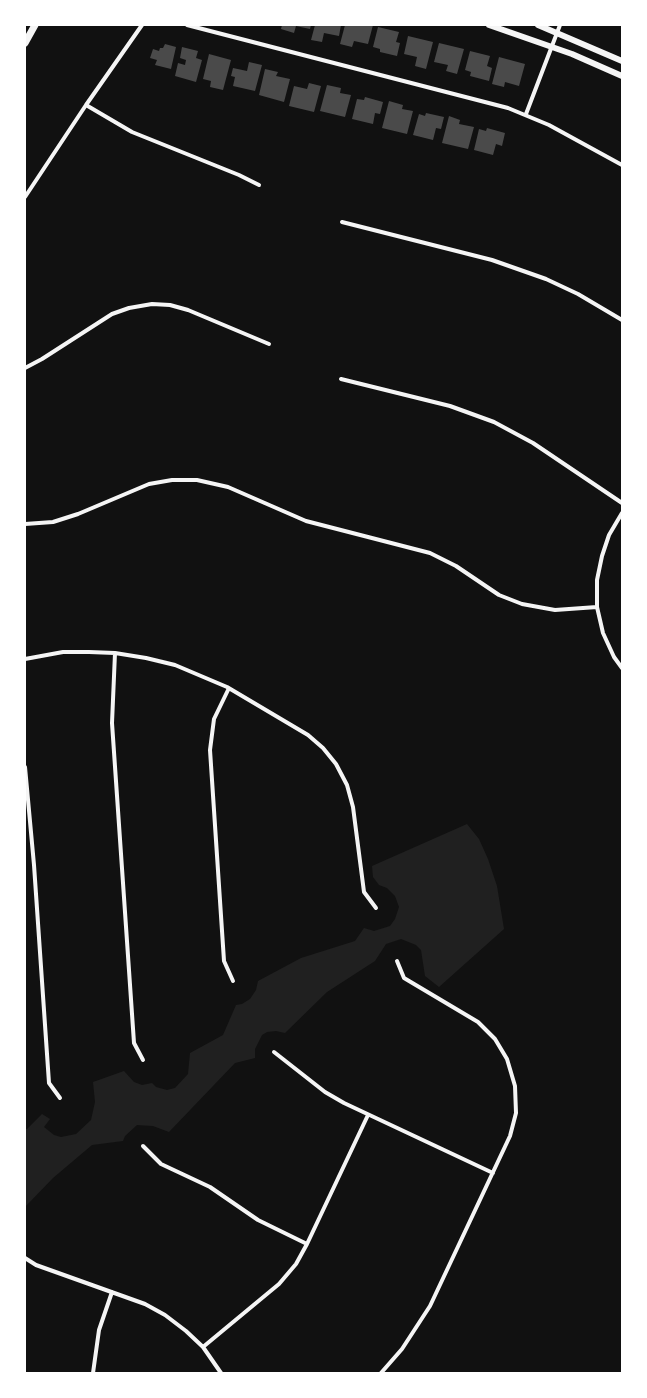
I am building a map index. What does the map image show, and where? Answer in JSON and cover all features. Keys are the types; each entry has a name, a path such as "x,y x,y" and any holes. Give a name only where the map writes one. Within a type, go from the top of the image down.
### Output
{"main road":[{"path":"25,43 35,25"}],"street":[{"path":"25,197 86,105 142,25"},
{"path":"187,25 526,114 622,165"},
{"path":"489,25 552,46 622,76"},
{"path":"538,25 622,61"},
{"path":"526,114 560,25"},
{"path":"86,105 132,132 239,175 259,185"},
{"path":"342,222 492,260 540,276 578,294 622,320"},
{"path":"25,368 42,360 112,314 129,308 152,304 170,305 188,310 269,344"},
{"path":"341,379 450,406 494,422 533,443 622,503"},
{"path":"25,524 53,522 78,514 149,484 172,480 197,480 228,487 306,521 430,553 456,566 499,595 522,604 555,610 597,607"},
{"path":"622,512 609,535 602,556 597,580 597,607 603,633 614,657 622,668"},
{"path":"25,659 63,652 115,653 175,665 229,688 308,735 323,748 336,764 347,785 353,807 364,892 376,908"},
{"path":"115,653 112,723 134,1043 143,1060"},
{"path":"229,688 214,719 210,750 224,961 233,981"},
{"path":"25,767 34,865 49,1083 60,1098"},
{"path":"381,1373 402,1350 430,1306 510,1136 516,1113 515,1086 507,1059 495,1039 478,1022 404,978 397,961"},
{"path":"274,1052 325,1092 493,1173"},
{"path":"203,1348 279,1284 296,1264 307,1244 368,1114"},
{"path":"143,1146 162,1164 210,1187 258,1220 307,1244"},
{"path":"25,1258 36,1265 144,1304 165,1315 186,1330 203,1348 221,1373"},
{"path":"93,1373 99,1330 112,1292"}],"shaded area":[{"path":"467,824 479,839 488,859 497,886 504,929 439,987 425,976 421,950 416,945 401,939 386,944 375,961 327,992 285,1033 276,1031 267,1032 262,1035 255,1049 255,1058 235,1063 169,1132 153,1126 137,1125 125,1136 123,1141 92,1145 53,1178 25,1207 25,1129 27,1129 42,1114 50,1119 44,1127 54,1135 61,1137 76,1134 91,1120 95,1102 93,1082 124,1071 134,1082 142,1085 152,1083 156,1087 167,1090 175,1088 188,1074 190,1053 223,1035 236,1005 242,1004 250,999 256,990 258,981 301,958 355,941 364,928 374,931 390,926 395,919 399,907 395,896 387,888 379,885 373,877 372,866"}],"building":[{"path":"282,25 311,25 310,29 296,26 294,33 281,29"},
{"path":"315,25 341,25 339,36 324,33 322,42 311,40"},
{"path":"345,25 373,25 368,44 354,41 352,47 340,44"},
{"path":"378,27 399,32 396,42 400,43 397,56 380,52 380,49 373,47"},
{"path":"408,36 433,42 426,69 415,66 417,57 404,54"},
{"path":"439,43 464,49 457,74 446,71 448,65 434,62"},
{"path":"165,44 176,47 171,69 155,65 157,60 150,58 153,49 159,51"},
{"path":"182,47 198,51 196,58 202,60 196,82 175,76 178,63 185,65 186,60 180,58"},
{"path":"470,51 490,56 487,66 492,68 489,81 470,76 471,72 465,70"},
{"path":"209,54 231,60 223,90 210,87 211,81 203,79"},
{"path":"499,57 525,64 519,86 505,82 504,87 492,84"},
{"path":"249,62 262,65 255,91 233,86 235,77 231,76 233,68 247,71"},
{"path":"265,69 278,72 276,76 290,79 284,102 259,95"},
{"path":"309,83 321,86 314,112 289,106 294,86 307,89"},
{"path":"327,85 341,88 340,93 351,95 345,117 320,111"},
{"path":"365,97 383,102 380,114 375,113 373,124 352,119 357,99 364,100"},
{"path":"389,101 403,105 402,109 413,111 407,134 382,128"},
{"path":"426,113 444,117 441,129 436,128 433,140 413,135 419,114 425,116"},
{"path":"449,116 460,120 459,124 474,127 468,149 442,143"},
{"path":"487,128 505,133 502,146 496,144 493,155 474,150 479,129 486,131"}]}
